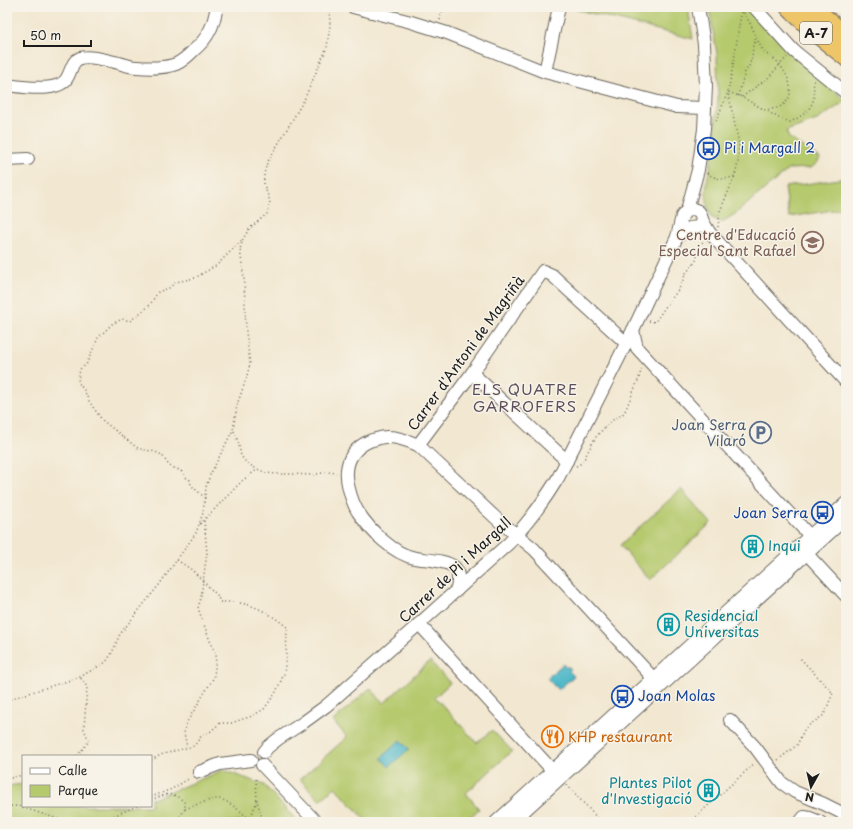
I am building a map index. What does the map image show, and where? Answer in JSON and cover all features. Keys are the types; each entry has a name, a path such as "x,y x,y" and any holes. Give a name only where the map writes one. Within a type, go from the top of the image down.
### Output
{"highway":[{"name":"A-7","path":"789,7 816,33 846,57"},
{"name":"A-7","path":"813,7 846,36"}],"street":[{"path":"7,85 41,88 52,87 67,79 74,62 85,58 97,58 136,67 159,67 174,65 181,61 205,40 211,29 217,7"},
{"path":"353,7 447,32 545,72 677,107 706,108"},
{"path":"545,72 559,7"},
{"path":"698,7 704,44 706,108 698,170 694,183 692,219 711,233 846,382"},
{"path":"746,8 794,51 846,93"},
{"path":"7,160 28,158"},
{"name":"Carrer de Pi i Margall","path":"256,762 266,762 266,754 264,752 268,747 278,738 326,706 457,590 517,534 535,513 571,463 677,237 692,219"},
{"name":"Carrer d'Antoni de Magriñà","path":"457,590 457,572 454,567 446,563 413,558 402,554 376,535 352,501 346,475 348,463 352,454 359,447 379,438 387,437 407,440 418,445 472,373 543,271 552,275 626,343"},
{"path":"633,330 637,348 810,536"},
{"path":"472,373 571,463"},
{"path":"418,445 498,521 517,534 534,549 654,679"},
{"path":"512,822 654,679 846,504"},
{"path":"496,822 557,775 846,518"},
{"path":"807,554 846,596"},
{"path":"419,624 557,775"},
{"path":"730,720 755,747 782,782 795,792 846,815"},
{"path":"199,772 220,764 256,762 316,822"},
{"path":"800,822 804,817 820,822"}],"path":[{"path":"7,700 80,677 106,662 120,634 159,585 196,533 203,513 206,487 210,475 233,430 237,405 250,364 246,332 244,278 240,249 249,229 268,213 270,201 264,185 264,174 267,163 304,100 327,47 330,25 329,7"},
{"path":"437,30 443,7"},
{"path":"746,8 750,24 763,50 780,64 790,80 790,91 787,100 783,105 765,110"},
{"path":"714,125 728,92 746,8"},
{"path":"738,96 752,57 756,37"},
{"path":"742,97 768,78 794,51"},
{"path":"728,92 742,97 778,118 790,122 797,119 809,109 813,101 814,80 820,71"},
{"path":"648,321 655,322 679,289 686,273 696,260 699,245 711,233 736,176 739,144 728,92"},
{"path":"706,173 713,177 727,179 736,176"},
{"path":"205,498 191,485 190,480 185,478 181,471 171,466 161,454 146,449 141,450 102,420 80,386 78,378 80,369 86,365 98,338 112,324 122,319 130,321 149,306 158,292 169,288 176,282 195,278 217,265 243,240"},
{"path":"571,463 582,463 595,438 606,426 615,418 622,415 625,411 640,375 640,368"},
{"path":"233,430 238,441 241,456 245,461 266,473 312,475 327,472 346,475"},
{"path":"199,524 243,480 258,469"},
{"path":"187,747 184,733 187,722 214,677 216,656 206,633 198,608 201,598 207,553 204,520"},
{"path":"152,760 163,754 194,746 202,735 210,732 220,723 231,722 252,716 264,709 275,694 284,674 286,659 287,627 273,616 254,606 240,603 220,602 217,595 192,570 176,560"},
{"path":"770,766 797,745 805,728 824,716 833,693 799,657"},
{"path":"78,755 89,741 84,729 87,687 80,677"},
{"path":"690,822 762,756"},
{"path":"152,797 172,790 199,772"},
{"path":"7,780 22,775"},
{"path":"557,775 600,822"},
{"path":"256,778 257,801 263,822"},
{"path":"152,800 168,794 175,795 185,803 185,809 176,822"},
{"path":"185,809 218,798 226,801 254,822"},
{"path":"245,822 252,814 257,801"},
{"path":"7,806 18,806 64,822 71,822"},
{"path":"99,822 135,807"},
{"path":"618,822 622,818"}],"green space":[{"path":"567,7 688,7 693,39"},
{"path":"709,7 749,7 796,57 846,101 817,120 786,131 789,138 820,158 818,162 811,168 789,169 735,214 722,222 712,218 708,208 706,194 718,99 717,54"},
{"path":"846,178 846,208 789,217 785,187"},
{"path":"681,489 711,523 650,580 620,545"},
{"path":"430,661 450,683 435,697 477,743 492,730 512,751 466,793 479,809 465,822 367,822 335,787 320,801 300,779 347,737 333,721 370,688 384,703"},
{"path":"223,770 264,785 298,822 7,822 7,786 22,784 22,807 152,807 153,799"}],"water":[{"path":"563,664 566,668 568,666 571,669 569,671 574,676 558,690 547,678"},
{"path":"400,740 409,749 389,767 381,758"}],"place":[{"name":"Pi i Margall 2","path":"708,148"},
{"name":"Centre d'Educació Especial Sant Rafael","path":"812,243"},
{"name":"Joan Serra Vilaró","path":"761,433"},
{"name":"Joan Serra","path":"823,513"},
{"name":"Inqui","path":"753,546"},
{"name":"Residencial Universitas","path":"668,624"},
{"name":"Joan Molas","path":"622,696"},
{"name":"KHP restaurant","path":"553,737"},
{"name":"Plantes Pilot d'Investigació","path":"708,791"}],"district":[{"name":"ELS QUATRE GARROFERS","path":"525,398"}]}
